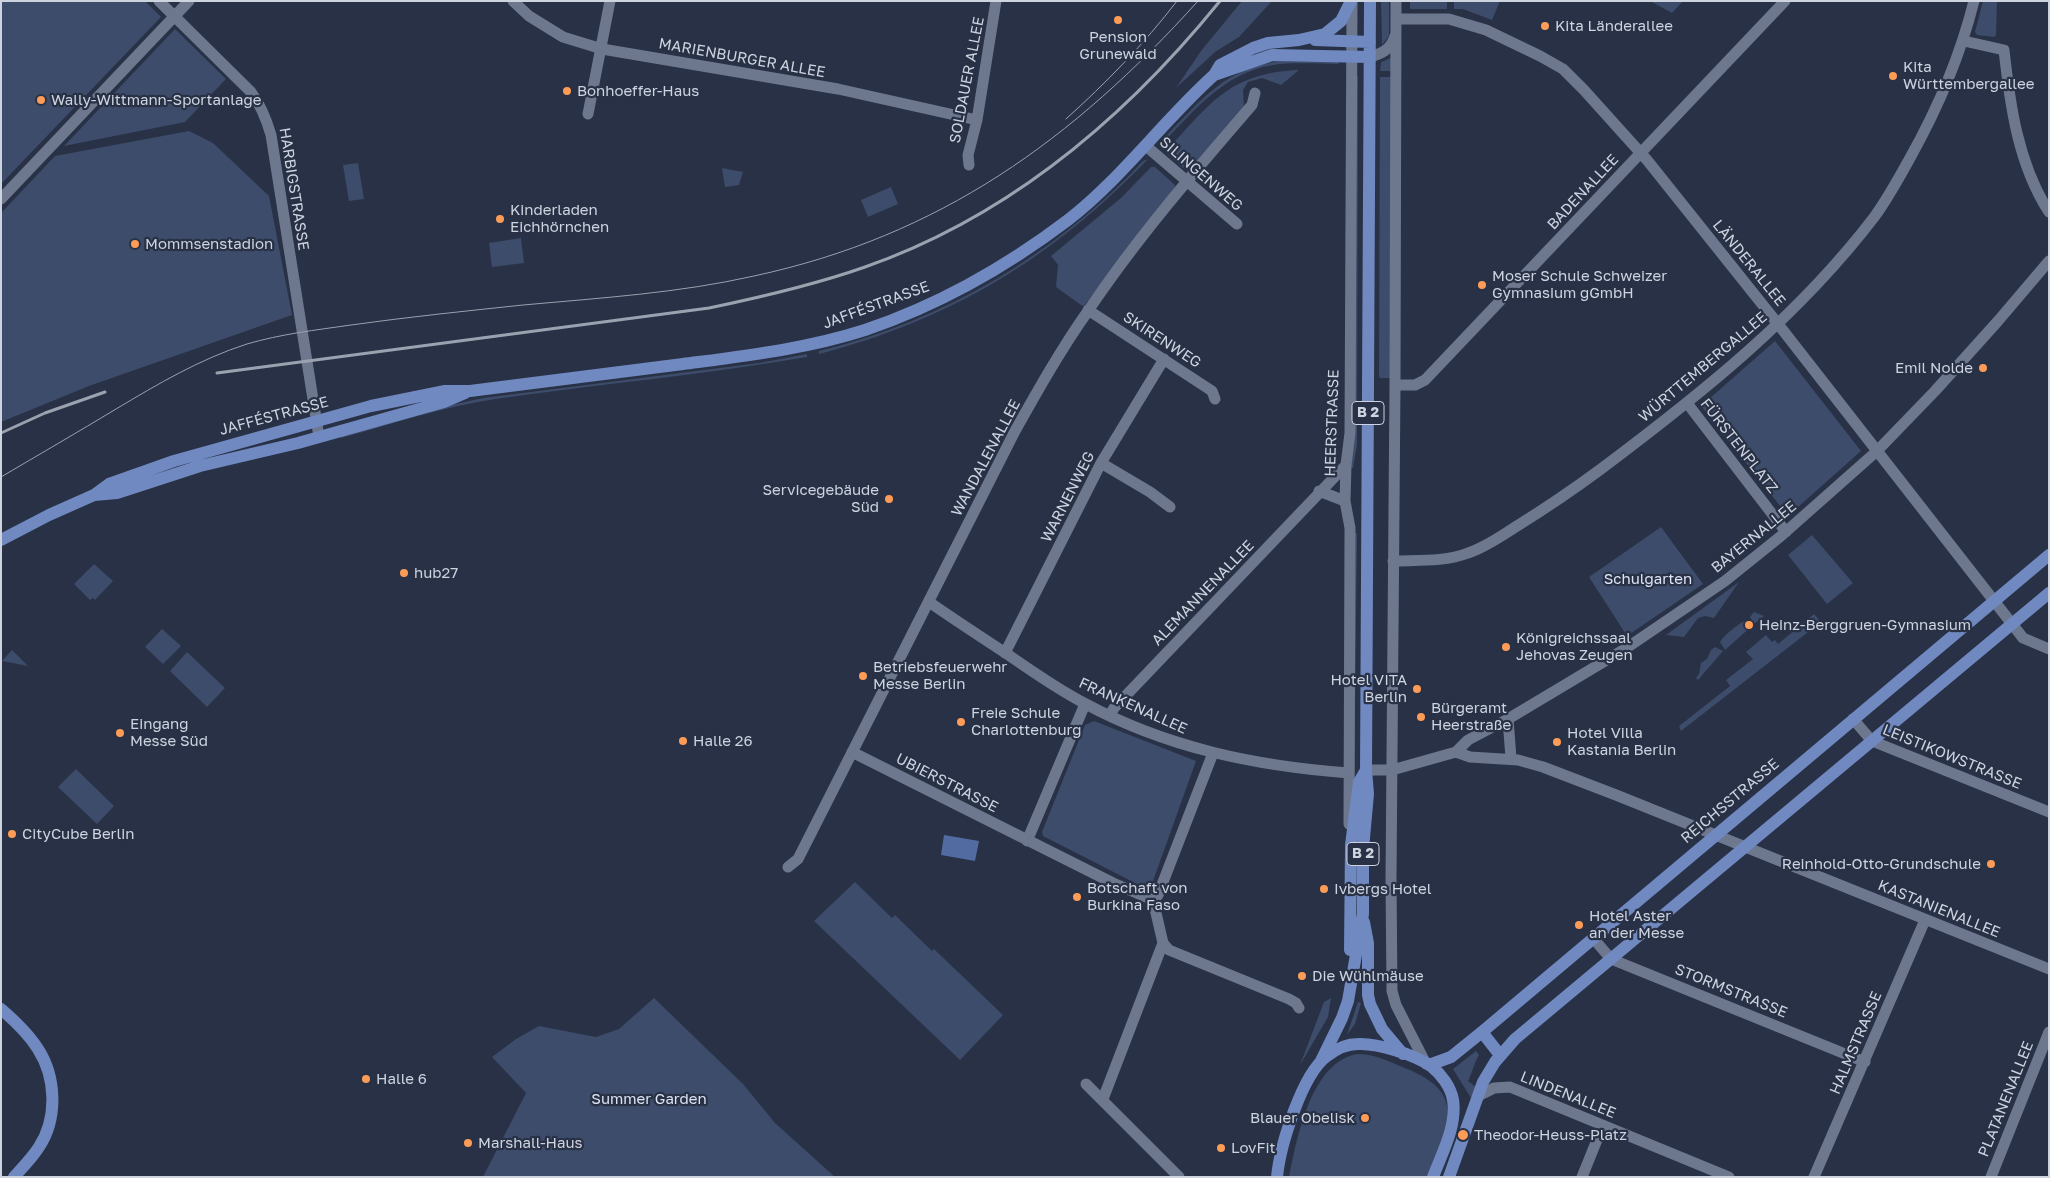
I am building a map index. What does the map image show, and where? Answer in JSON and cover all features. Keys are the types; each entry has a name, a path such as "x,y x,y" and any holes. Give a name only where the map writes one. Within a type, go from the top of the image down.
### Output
{"main road":[{"name":"JAFFÉSTRASSE","path":"1299,40 1324,34 1335,27 1347,12 1351,1"},
{"name":"HEERSTRASSE","path":"1320,1061 1342,1018 1349,995 1362,914 1363,849 1368,794 1366,770 1370,1"},
{"name":"JAFFÉSTRASSE","path":"1,540 49,514 94,495 109,484 166,464 316,420 445,390 470,392 777,351 811,344 882,323 954,293 1013,259 1055,229 1092,200 1214,75 1220,65 1253,48 1268,43 1299,40 1370,42"},
{"name":"JAFFÉSTRASSE","path":"1214,75 1272,55 1369,57"},
{"name":"JAFFÉSTRASSE","path":"94,495 117,493 200,466 319,437 444,402 470,392"},
{"name":"REICHSSTRASSE","path":"1428,1065 1451,1057 1482,1032 2049,555"},
{"path":"1449,1177 1478,1096 1490,1070 1500,1055 1515,1039 2049,593"},
{"name":"HEERSTRASSE","path":"1351,977 1349,876 1351,845 1358,788 1366,770"},
{"name":"HEERSTRASSE","path":"1362,914 1368,944 1368,995 1370,1004 1382,1029 1403,1054"},
{"path":"1,1009 19,1025 37,1048 47,1067 52,1089 52,1112 45,1137 32,1157 14,1177"},
{"path":"1482,1032 1500,1055"},
{"path":"1320,1061 1339,1049 1354,1044 1369,1045 1403,1054"},
{"name":"B 2","path":"1403,1054 1428,1065 1446,1082 1451,1091 1454,1107 1453,1122 1433,1177"},
{"name":"B 2","path":"1277,1177 1279,1160 1298,1100 1320,1061"},
{"path":"1269,1177 1279,1160"}],"street":[{"name":"HARBIGSTRASSE","path":"159,1 251,92 260,104 266,117 271,135 316,420"},
{"path":"1,199 189,1"},
{"name":"MARIENBURGER ALLEE","path":"514,1 529,16 563,37 602,49 838,89 977,120"},
{"path":"588,114 610,1"},
{"name":"SOLDAUER ALLEE","path":"969,165 968,156 977,120 996,1"},
{"name":"HEERSTRASSE","path":"1351,1 1350,433 1346,465 1345,501 1350,528 1349,773 1351,845"},
{"path":"1396,1 1392,994 1409,1034 1428,1065"},
{"name":"BADENALLEE","path":"1395,385 1415,385 1425,380 1785,1"},
{"name":"WÜRTTEMBERGALLEE","path":"1393,560 1446,559 1470,553 1490,543 1577,487 1687,404 1778,324 1818,285 1846,252 1894,187 1926,129 1946,87 1964,41 1974,1"},
{"name":"LÄNDERALLEE","path":"1396,19 1450,19 1466,23 1486,30 1563,69 1641,153 1778,324 2023,638 2049,649"},
{"name":"JAFFÉSTRASSE","path":"1369,57 1385,52 1391,46 1396,35"},
{"path":"1964,41 2004,50 2009,99 2017,134 2026,162 2049,212"},
{"name":"WANDALENALLEE","path":"788,867 798,859 1015,431 1051,368 1088,310 1186,181 1252,105 1255,93"},
{"name":"SILINGENWEG","path":"1146,146 1237,224"},
{"name":"BAYERNALLEE","path":"1392,770 1456,752 1468,740 1508,719 1665,624 1725,581 1786,532 1877,451 1935,392 2049,261"},
{"name":"SKIRENWEG","path":"1088,310 1212,390 1215,398"},
{"name":"WARNENWEG","path":"1005,653 1101,463 1164,359"},
{"name":"FÜRSTENPLATZ","path":"1687,404 1786,532"},
{"path":"316,420 319,437"},
{"path":"1101,463 1150,492 1170,508"},
{"name":"ALEMANNENALLEE","path":"1110,715 1114,708 1319,491 1346,465"},
{"path":"1319,491 1345,501"},
{"name":"FRANKENALLEE","path":"929,602 1040,677 1085,704 1157,736 1212,753 1270,765 1349,773"},
{"path":"1027,841 1085,704"},
{"path":"1508,719 1511,758"},
{"name":"LEISTIKOWSTRASSE","path":"1853,719 1872,741 2049,812"},
{"name":"UBIERSTRASSE","path":"852,752 1027,841 1130,891 1153,900"},
{"name":"KASTANIENALLEE","path":"1456,752 1470,757 1511,758 1543,767 2049,969"},
{"path":"1212,753 1158,895 1153,900 1163,943 1169,950 1289,999 1296,1003 1299,1008"},
{"path":"1366,770 1392,770"},
{"name":"HALMSTRASSE","path":"1814,1177 1925,920"},
{"name":"STORMSTRASSE","path":"1593,938 1611,959 1865,1062"},
{"path":"1102,1099 1163,943"},
{"name":"PLATANENALLEE","path":"1991,1177 2049,1032"},
{"path":"1086,1084 1179,1177"},
{"name":"LINDENALLEE","path":"1478,1096 1494,1088 1510,1087 1729,1177"},
{"path":"1582,1177 1603,1125"}],"green space":[{"name":"Wally-Wittmann-Sportanlage","path":"1,1 145,1 161,17 1,184"},
{"path":"1242,1 1272,1 1239,37 1215,52 1176,88 1201,51"},
{"path":"1381,1 1389,1 1389,36 1382,45"},
{"path":"1410,1 1447,1 1447,9 1410,9"},
{"path":"1454,1 1500,1 1492,20 1463,9 1454,9"},
{"path":"1650,1 1683,1 1672,13"},
{"path":"1983,1 1997,1 1996,35 1994,37 1977,35 1975,32"},
{"path":"175,29 226,79 185,122 64,146"},
{"path":"1391,58 1392,71 1380,71 1381,62"},
{"path":"1283,61 1338,62 1339,64 1297,63 1273,65 1255,69 1239,76 1210,96 1160,146 1164,138 1216,87 1246,70 1263,64"},
{"path":"1299,70 1281,85 1262,78 1248,82 1243,90 1244,108 1192,168 1187,171 1167,154 1167,150 1196,118 1223,94 1238,84 1275,72"},
{"path":"1355,76 1358,76 1357,445 1353,468 1350,468"},
{"path":"1380,77 1392,77 1390,378 1380,378 1379,376"},
{"name":"Mommsenstadion","path":"189,131 213,143 269,196 292,315 89,386 1,422 1,213 55,156"},
{"path":"1148,159 1112,194 1075,226 1037,255 998,280 956,303 913,323 867,340 819,354 819,351 865,338 910,322 954,302 995,280 1073,226 1109,195 1143,161"},
{"path":"358,163 364,199 349,201 343,165"},
{"path":"1151,167 1155,167 1175,185 1174,189 1084,306 1081,305 1056,287 1058,265 1051,256 1121,198"},
{"path":"722,168 743,172 739,185 725,187"},
{"path":"891,187 898,204 868,217 861,200"},
{"path":"521,238 524,263 492,267 489,243"},
{"path":"1775,341 1861,451 1788,516 1701,406"},
{"path":"807,354 807,357 729,369 475,402 341,438 341,435 442,407 483,398 759,363"},
{"name":"Schulgarten","path":"1661,527 1703,584 1627,636 1589,577"},
{"path":"1354,533 1357,533 1354,797"},
{"path":"1812,535 1853,583 1827,604 1788,555"},
{"path":"94,564 113,581 95,600 93,598 90,600 74,584"},
{"path":"1739,582 1714,618 1705,616 1698,618 1684,637 1666,635"},
{"path":"1754,612 1764,616 1754,624 1750,617"},
{"path":"1814,614 1821,622 1681,731 1679,726 1730,686 1726,680 1753,659 1746,652 1766,635 1772,642 1775,640 1778,644"},
{"path":"1748,620 1753,625 1725,650 1720,642 1728,633"},
{"path":"162,629 181,646 163,664 145,647"},
{"path":"1715,647 1723,651 1698,680 1696,678 1699,674 1701,663 1707,659 1711,650"},
{"path":"12,650 28,666 2,661"},
{"path":"187,652 225,688 207,707 170,671"},
{"path":"1094,721 1196,761 1153,881 1148,885 1141,886 1043,836 1042,832 1085,725"},
{"path":"76,769 114,806 97,824 58,787"},
{"path":"855,882 892,918 895,915 932,951 934,949 1003,1015 960,1060 814,921"},
{"name":"Summer Garden","path":"654,998 743,1084 775,1123 835,1177 483,1177 526,1093 492,1057 516,1039 539,1026 596,1037 619,1029"},
{"path":"1331,998 1328,1017 1300,1065 1324,1002"},
{"path":"1358,1002 1361,1003 1355,1024 1347,1035"},
{"path":"1476,1051 1479,1055 1468,1081 1476,1087 1471,1098 1453,1069"},
{"path":"1358,1054 1382,1059 1425,1078 1439,1089 1446,1100 1448,1113 1446,1127 1427,1177 1289,1177 1302,1123 1309,1103 1318,1086 1329,1071 1342,1060"}],"water":[{"path":"944,835 979,841 975,861 941,855"}],"tram line":[{"path":"1066,119 1124,63 1177,1"},
{"path":"1,477 164,381 213,357 247,344 299,333 394,319 697,287 754,276 821,258 884,236 943,208 999,176 1052,139 1102,97 1151,51 1198,1"}],"railway":[{"path":"217,373 709,308 788,290 865,267 917,246 968,221 1061,159 1104,123 1145,84 1184,44 1220,1"},
{"path":"1,433 45,413 105,392"}],"place":[{"name":"Pension Grunewald","path":"1118,20"},
{"name":"Kita Länderallee","path":"1545,26"},
{"name":"Kita Württembergallee","path":"1893,76"},
{"name":"Bonhoeffer-Haus","path":"567,91"},
{"name":"Wally-Wittmann-Sportanlage","path":"41,100"},
{"name":"Kinderladen Eichhörnchen","path":"500,219"},
{"name":"Mommsenstadion","path":"135,244"},
{"name":"Moser Schule Schweizer Gymnasium gGmbH","path":"1482,285"},
{"name":"Emil Nolde","path":"1983,368"},
{"name":"Servicegebäude Süd","path":"889,499"},
{"name":"hub27","path":"404,573"},
{"name":"Heinz-Berggruen-Gymnasium","path":"1749,625"},
{"name":"Königreichssaal Jehovas Zeugen","path":"1506,647"},
{"name":"Betriebsfeuerwehr Messe Berlin","path":"863,676"},
{"name":"Hotel VITA Berlin","path":"1417,689"},
{"name":"Bürgeramt Heerstraße","path":"1421,717"},
{"name":"Freie Schule Charlottenburg","path":"961,722"},
{"name":"Eingang Messe Süd","path":"120,733"},
{"name":"Halle 26","path":"683,741"},
{"name":"Hotel Villa Kastania Berlin","path":"1557,742"},
{"name":"CityCube Berlin","path":"12,834"},
{"name":"Reinhold-Otto-Grundschule","path":"1991,864"},
{"name":"Ivbergs Hotel","path":"1324,889"},
{"name":"Botschaft von Burkina Faso","path":"1077,897"},
{"name":"Hotel Aster an der Messe","path":"1579,925"},
{"name":"Die Wühlmäuse","path":"1302,976"},
{"name":"Halle 6","path":"366,1079"},
{"name":"Blauer Obelisk","path":"1365,1118"},
{"name":"Theodor-Heuss-Platz","path":"1463,1135"},
{"name":"Marshall-Haus","path":"468,1143"},
{"name":"LovFit","path":"1221,1148"}]}
